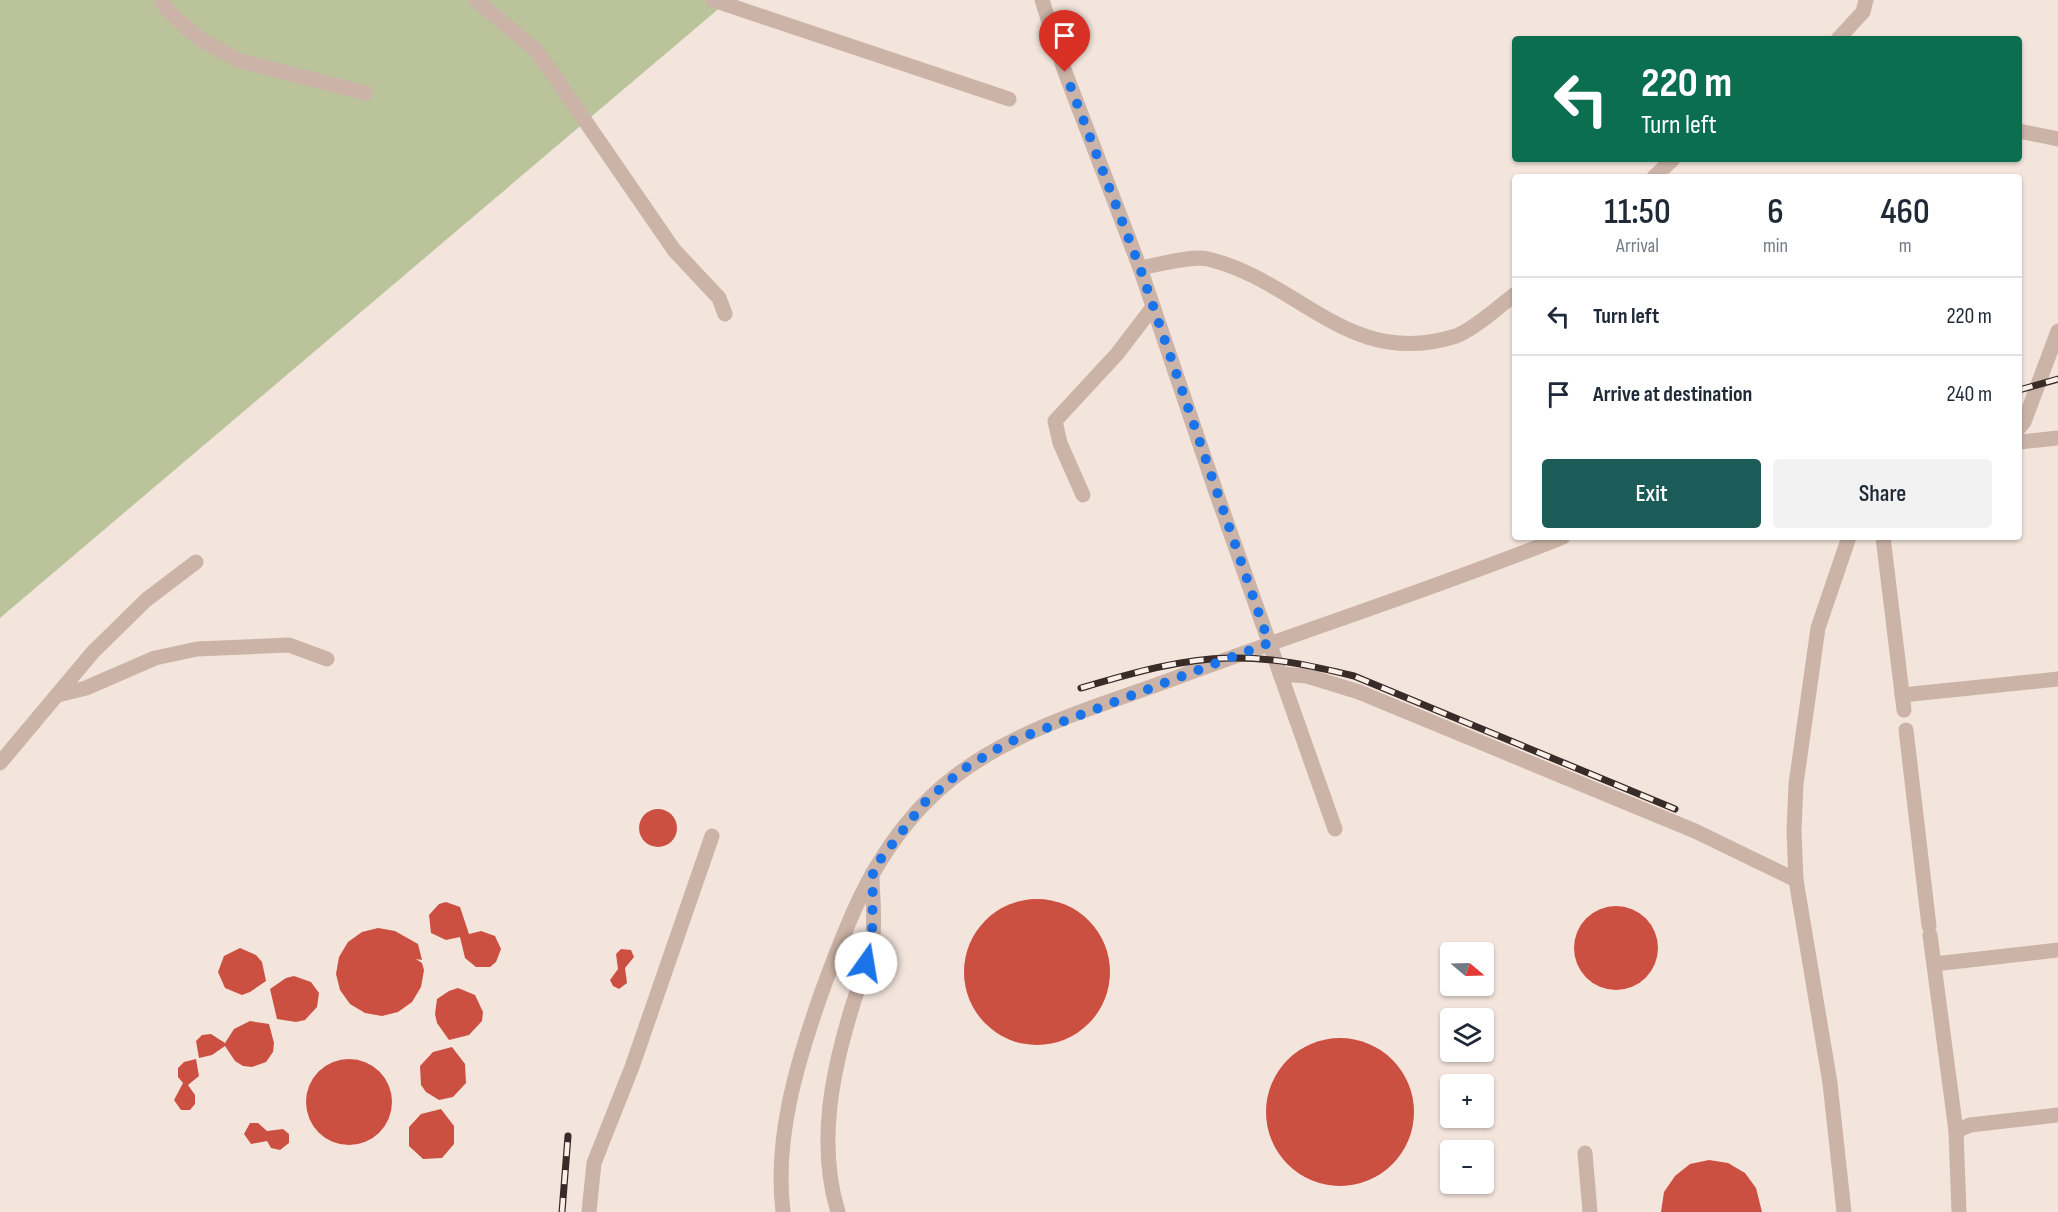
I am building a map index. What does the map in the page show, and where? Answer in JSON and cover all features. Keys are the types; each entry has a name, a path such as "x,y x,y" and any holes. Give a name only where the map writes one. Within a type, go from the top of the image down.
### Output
{"street":[{"path":"161,0 170,14 200,39 240,61 366,93"},
{"path":"476,0 537,51 674,250 719,298 725,314"},
{"path":"713,0 1009,99"},
{"path":"1042,0 1065,72 1140,268 1335,829"},
{"path":"1841,36 1863,12 1866,0"},
{"path":"2022,131 2058,139"},
{"path":"1657,174 1670,162"},
{"path":"1140,268 1205,258 1244,271 1342,328 1400,345 1457,336 1512,296"},
{"path":"1083,495 1060,443 1055,421 1109,363 1153,307"},
{"path":"2022,424 2058,332"},
{"path":"2022,442 2058,438"},
{"path":"783,1212 780,1190 783,1148 792,1086 805,1039 849,918 873,869 924,803 962,770 1007,743 1269,643 1555,540"},
{"path":"1844,1212 1830,1083 1796,880 1796,784 1818,628 1848,540"},
{"path":"1883,540 1903,703 2058,679"},
{"path":"0,763 93,652 146,600 196,562"},
{"path":"58,695 86,688 155,658 197,649 289,645 327,659"},
{"path":"1280,674 1307,676 1359,692 1695,831 1796,880"},
{"path":"1906,730 1929,930 1956,1131 1959,1212"},
{"path":"589,1212 594,1163 632,1067 712,836"},
{"path":"838,1212 833,1195 827,1143 831,1095 840,1050 872,943 873,869"},
{"path":"1934,964 2058,950"},
{"path":"1956,1131 1970,1125 2058,1114"},
{"path":"1585,1153 1590,1212"}],"green space":[{"path":"0,0 729,0 0,618"}],"building":[{"path":"658,809 671,815 677,828 671,841 658,847 645,841 639,828 645,815"},
{"path":"1037,899 1065,904 1089,920 1105,944 1110,972 1105,1000 1089,1024 1065,1040 1037,1045 1009,1040 985,1024 969,1000 964,972 969,944 985,920 1009,904"},
{"path":"446,902 460,907 469,934 481,931 495,936 501,949 496,962 490,967 476,967 465,958 460,937 446,940 431,933 429,915 439,904"},
{"path":"1616,906 1632,909 1646,918 1655,932 1658,948 1655,964 1646,978 1632,987 1616,990 1600,987 1586,978 1577,964 1574,948 1577,932 1586,918 1600,909"},
{"path":"378,928 395,931 418,944 422,960 416,959 422,963 424,970 421,987 412,1002 398,1012 382,1016 365,1013 350,1004 340,990 336,974 339,957 348,942 362,932"},
{"path":"240,948 256,955 262,962 266,981 242,995 225,988 218,972 224,956"},
{"path":"621,949 631,950 634,957 625,968 627,983 619,989 613,986 610,980 618,969 616,954"},
{"path":"294,976 311,982 319,993 317,1007 305,1020 296,1022 277,1019 270,989 286,978"},
{"path":"458,988 475,995 483,1012 482,1021 469,1035 449,1040 437,1023 435,1014 437,999"},
{"path":"250,1021 269,1024 274,1043 273,1052 266,1062 252,1067 243,1066 235,1061 225,1046 212,1055 199,1058 196,1041 202,1035 211,1034 225,1043 234,1029"},
{"path":"1340,1038 1368,1044 1392,1060 1408,1084 1414,1112 1408,1140 1392,1164 1368,1180 1340,1186 1312,1180 1288,1164 1272,1140 1266,1112 1272,1084 1288,1060 1312,1044"},
{"path":"452,1047 465,1064 466,1083 453,1097 439,1100 426,1092 421,1085 420,1066 433,1052"},
{"path":"196,1059 199,1076 188,1085 195,1095 195,1104 190,1110 181,1110 174,1100 183,1083 178,1077 178,1068 184,1062"},
{"path":"341,1059 357,1059 380,1071 389,1085 392,1102 389,1119 380,1133 357,1145 341,1145 325,1138 313,1126 306,1110 306,1094 313,1078 325,1066"},
{"path":"441,1109 454,1126 454,1144 442,1158 423,1159 409,1146 409,1127 421,1114"},
{"path":"250,1123 258,1123 267,1131 283,1129 289,1134 289,1143 280,1150 271,1148 267,1141 251,1144 244,1134"},
{"path":"1709,1160 1728,1163 1745,1173 1756,1188 1762,1212 1661,1212 1664,1192 1675,1176 1690,1164"}],"railway":[{"path":"2022,389 2058,379"},
{"path":"1081,688 1154,668 1211,659 1262,659 1308,666 1354,676 1675,809"},
{"path":"562,1212 568,1136"}],"route":[{"path":"866,963 872,943 873,869 895,837 924,803 962,770 1007,743 1269,643 1140,268 1065,72"}]}
